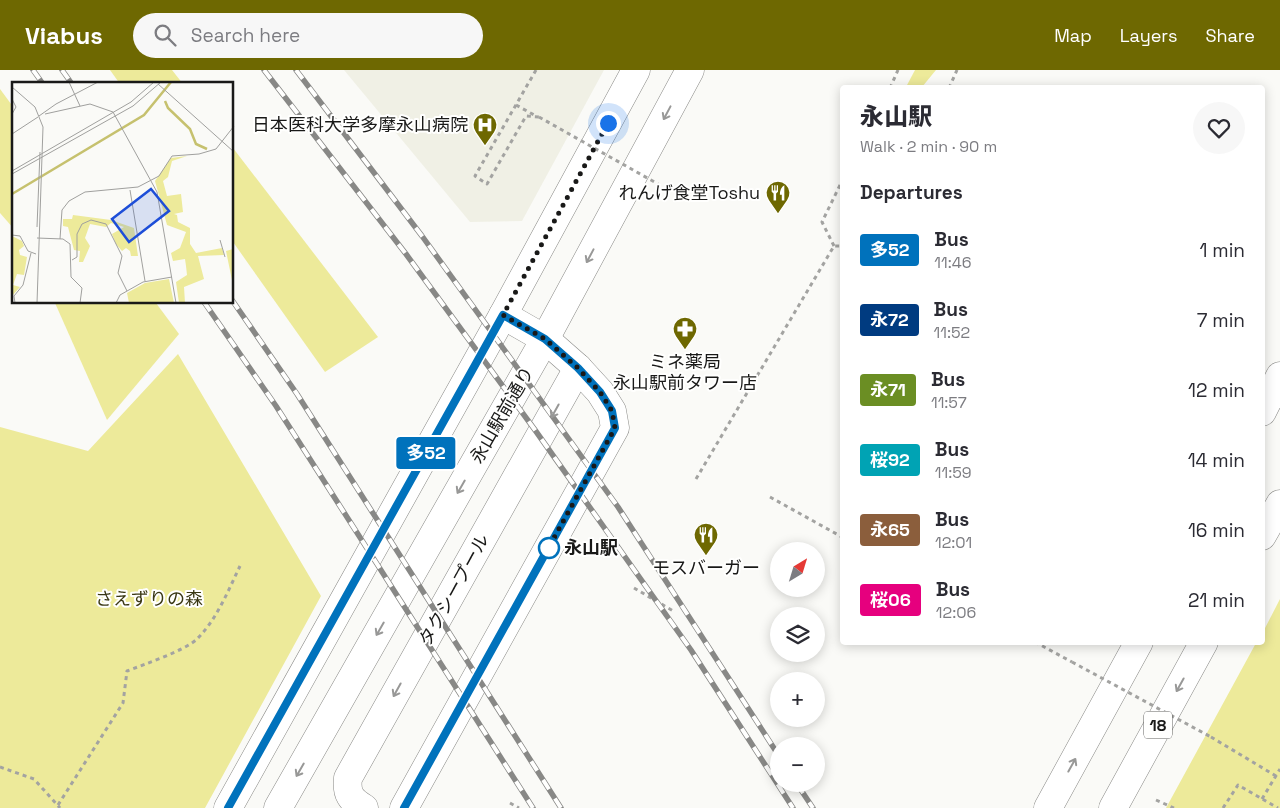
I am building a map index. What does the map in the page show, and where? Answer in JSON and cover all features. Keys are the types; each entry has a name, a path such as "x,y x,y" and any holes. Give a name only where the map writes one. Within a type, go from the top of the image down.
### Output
{"street":[{"path":"228,808 503,315 636,70"},
{"name":"永山駅前通り","path":"278,808 545,339 690,70"},
{"path":"404,808 615,428 612,411 600,392 578,368 545,339 503,315"},
{"name":"タクシープール","path":"364,808 353,802 347,789 348,778 578,368"},
{"path":"1265,406 1280,376"},
{"path":"1265,531 1280,504"},
{"path":"1048,808 1137,645"},
{"name":"18","path":"1113,808 1202,645"}],"path":[{"path":"536,70 475,176 487,184 526,116 539,117"},
{"path":"891,85 898,70"},
{"path":"950,85 958,70"},
{"path":"516,105 658,184"},
{"path":"834,246 822,222 840,186"},
{"path":"834,246 840,246"},
{"path":"696,479 834,246"},
{"path":"770,497 840,536"},
{"path":"0,767 34,779 59,806 123,703 127,671 160,658 196,640 221,606 240,566"},
{"path":"634,588 675,612"},
{"path":"1041,645 1210,737 1276,776"},
{"path":"1262,799 1280,769"},
{"path":"1223,808 1238,785 1278,808"},
{"path":"1153,798 1174,808"},
{"path":"510,803 519,808"}],"shaded area":[{"name":"日本医科大学多摩永山病院","path":"344,70 604,70 522,221 470,222"}],"green space":[{"path":"110,70 172,70 181,82 119,82"},
{"path":"915,70 936,70 924,85 907,85"},
{"path":"0,89 12,105 12,227 0,213"},
{"path":"234,149 378,337 325,372 234,243"},
{"path":"55,304 157,304 179,334 107,420"},
{"name":"さえずりの森","path":"178,354 321,596 205,808 0,808 0,427 88,451"},
{"path":"1280,599 1280,808 1166,808 1255,645 1265,645 1265,628"}],"railway":[{"path":"33,70 42,82"},
{"path":"62,70 71,82"},
{"path":"264,70 406,254 535,430 691,650 793,808"},
{"path":"296,70 422,236 618,507 770,742"},
{"path":"234,303 297,394 561,808"},
{"path":"205,304 276,406 533,808"},
{"path":"802,792 813,808"}],"bus line":[{"name":"多52","path":"228,808 503,315 545,339 578,368 600,392 612,411 615,428 404,808"}],"place":[{"name":"日本医科大学多摩永山病院","path":"485,146"},
{"name":"れんげ食堂Toshu","path":"778,214"},
{"name":"ミネ薬局 永山駅前タワー店","path":"685,350"},
{"name":"永山駅","path":"549,548"},
{"name":"モスバーガー","path":"706,556"}],"route":[{"path":"549,548 545,554 615,428 612,411 600,392 578,368 545,339 503,315 608,123"}]}
